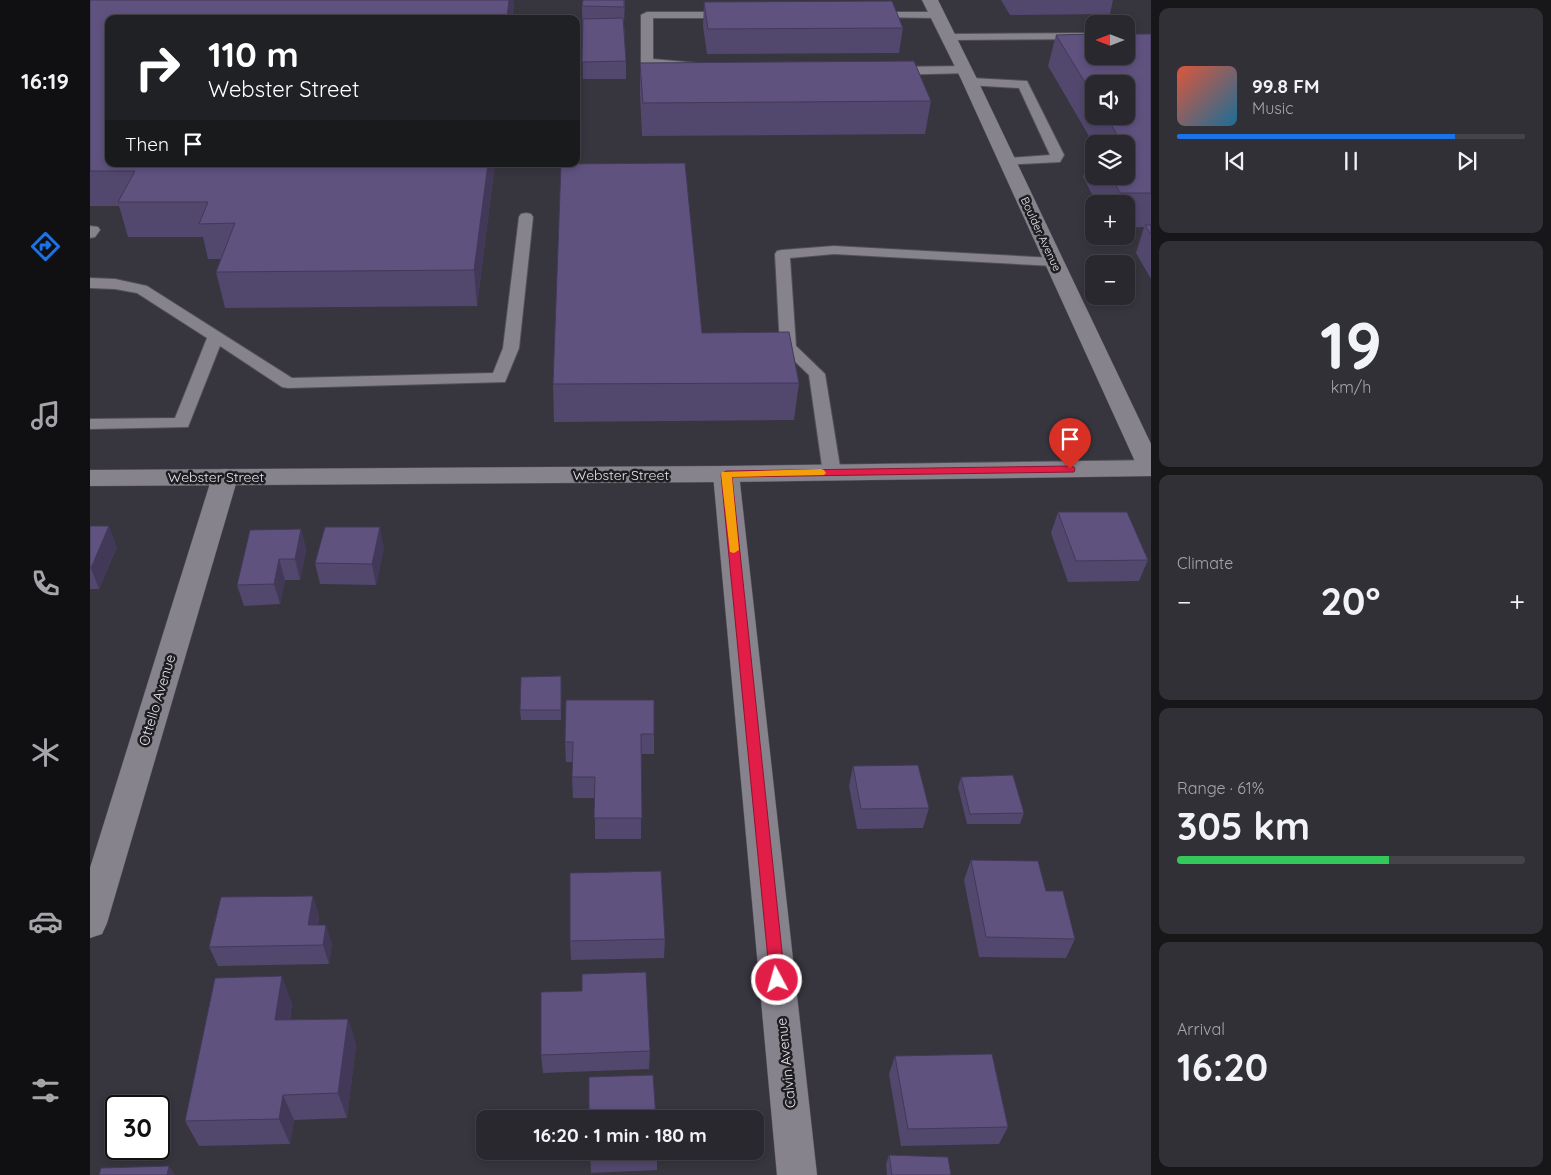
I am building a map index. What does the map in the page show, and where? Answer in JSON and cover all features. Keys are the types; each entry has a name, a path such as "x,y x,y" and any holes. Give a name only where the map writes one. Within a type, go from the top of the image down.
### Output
{"street":[{"name":"Boulder Avenue","path":"934,8 968,76 1150,468"},
{"name":"Webster Street","path":"90,478 832,473 1150,468"},
{"name":"Calvin Avenue","path":"726,474 797,1175"},
{"name":"Ottello Avenue","path":"90,923 225,477"}],"lane":[{"path":"861,15 934,8"},
{"path":"703,69 684,64 647,62 647,15 744,15"},
{"path":"949,37 1085,36"},
{"path":"877,71 968,76 1023,84 1056,155 1055,159 1008,162"},
{"path":"90,283 115,284 142,289 288,383 499,378 511,348 526,217"},
{"path":"90,230 93,230 90,234"},
{"path":"832,473 817,374 788,347 782,254 834,250 1054,262"},
{"path":"90,424 182,423 215,336"}],"building":[{"path":"90,0 509,0 507,15 105,15 105,167 488,167 474,270 216,272 235,223 199,224 208,202 118,202 135,171 90,171"},
{"path":"583,0 624,0 624,7 582,6"},
{"path":"892,1 903,28 708,29 704,2"},
{"path":"623,18 626,61 582,62 583,19"},
{"path":"1085,34 1085,65 1135,65 1135,34 1151,34 1151,193 1120,193 1116,185 1135,185 1135,135 1117,135 1111,125 1135,125 1135,75 1085,75 1085,82 1056,35"},
{"path":"914,61 931,101 643,103 640,63"},
{"path":"685,163 702,333 789,332 799,383 553,384 561,167 580,167 580,164"},
{"path":"1145,225 1151,225 1151,235"},
{"path":"1058,512 1127,512 1148,560 1076,561"},
{"path":"90,526 109,526 91,568 90,568"},
{"path":"325,527 380,527 372,564 315,563"},
{"path":"301,529 295,559 279,559 274,584 237,585 250,530"},
{"path":"561,676 561,710 520,710 521,677"},
{"path":"566,700 654,700 654,734 641,734 642,818 594,818 595,777 572,777 573,742 565,742"},
{"path":"918,765 929,808 861,809 853,766"},
{"path":"1013,775 1024,813 970,814 961,777"},
{"path":"971,860 1038,861 1046,891 1063,891 1075,939 986,937"},
{"path":"661,871 665,939 570,941 570,873"},
{"path":"313,896 308,925 326,925 323,945 209,947 221,897"},
{"path":"646,972 650,1051 541,1055 541,992 582,991 582,974"},
{"path":"282,976 275,1020 348,1019 338,1093 283,1095 279,1119 185,1121 215,978"},
{"path":"992,1054 1008,1127 908,1129 895,1056"},
{"path":"653,1075 655,1110 589,1110 589,1077"},
{"path":"889,1155 948,1157 951,1175 892,1175"},
{"path":"169,1166 167,1175 99,1175 101,1168"}],"slow traffic":[{"path":"734,550 726,474 821,473"}],"route":[{"path":"777,980 726,474 1070,469"}]}
